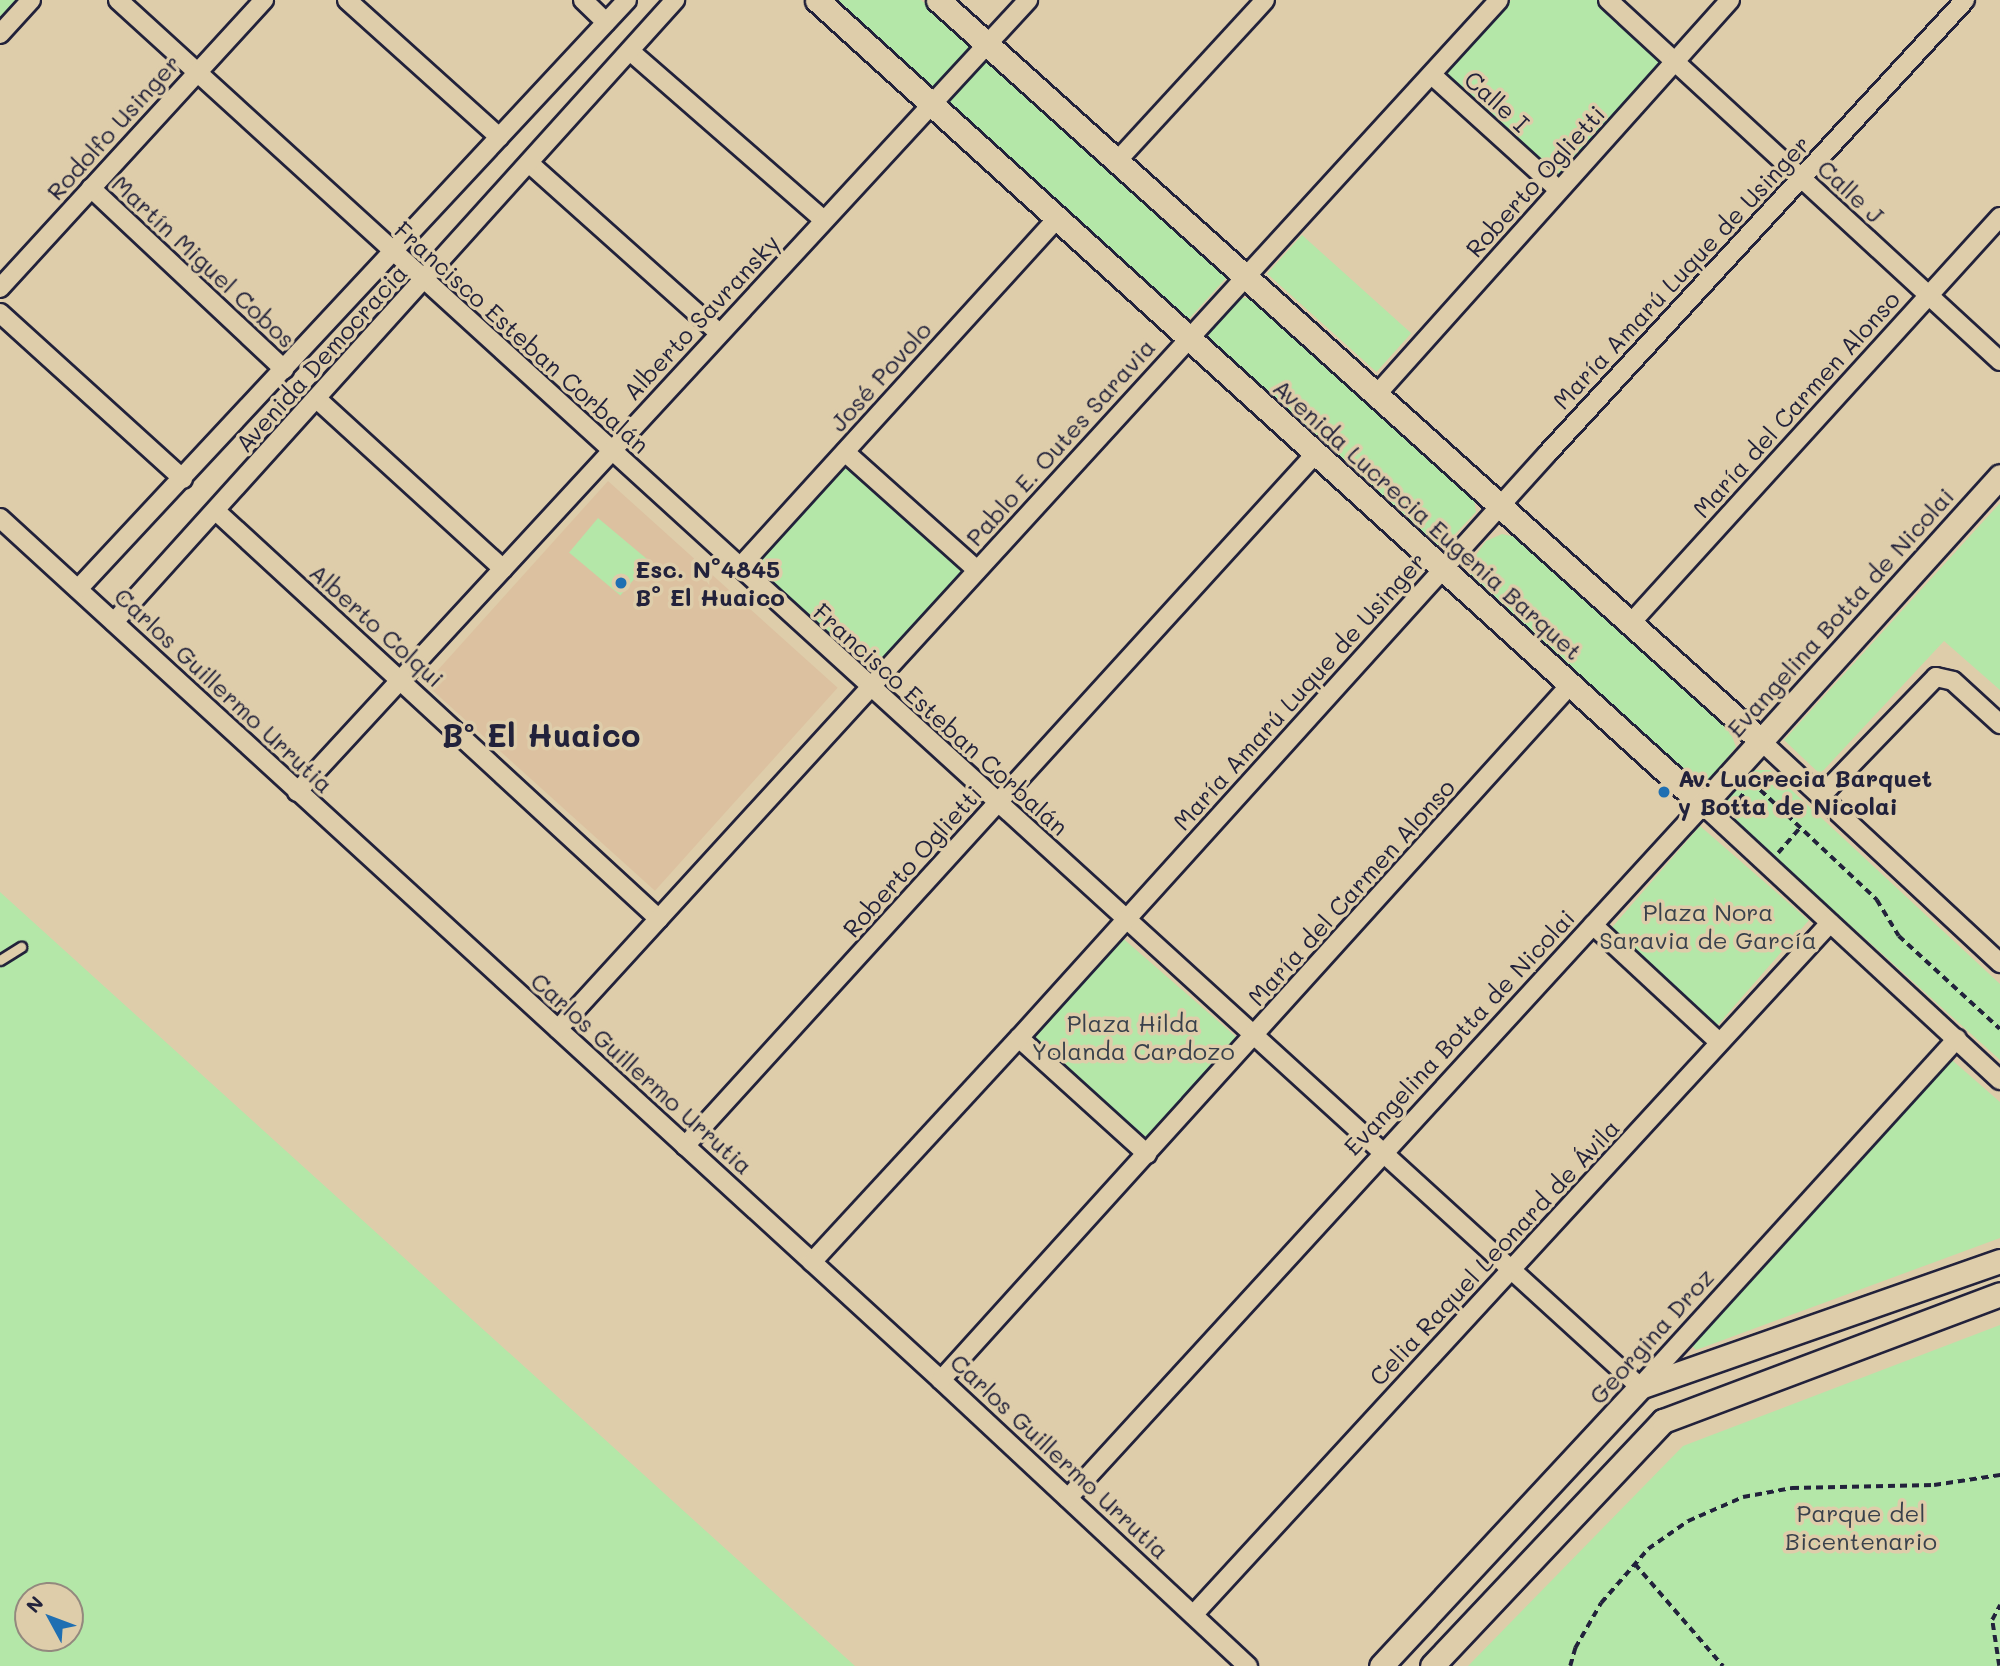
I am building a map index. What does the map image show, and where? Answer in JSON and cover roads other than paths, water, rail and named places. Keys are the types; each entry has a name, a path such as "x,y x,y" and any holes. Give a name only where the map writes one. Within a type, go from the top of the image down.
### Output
{"street":[{"path":"0,34 31,0"},
{"name":"Francisco Esteban Corbalán","path":"118,0 1640,1387"},
{"name":"Rodolfo Usinger","path":"0,288 264,0"},
{"path":"348,0 499,137"},
{"path":"583,0 606,22"},
{"name":"Avenida Democracia","path":"78,589 627,0"},
{"name":"Avenida Democracia","path":"114,622 675,0"},
{"name":"Avenida Lucrecia Eugenia Barquet","path":"817,0 1444,567 2000,1080"},
{"path":"938,0 1822,795 2000,963"},
{"name":"Alberto Savransky","path":"298,792 1028,0"},
{"path":"1118,160 1265,0"},
{"name":"Pablo E. Outes Saravia","path":"558,1029 1499,0"},
{"name":"Calle J","path":"1608,0 2000,361"},
{"name":"Roberto Oglietti","path":"1377,394 1730,0"},
{"name":"María Amarú Luque de Usinger","path":"812,1262 1019,1038 1124,918 1499,506 1965,0"},
{"path":"630,51 824,220"},
{"name":"Calle I","path":"1432,75 1559,190"},
{"path":"529,163 719,333"},
{"name":"Martín Miguel Cobos","path":"90,188 284,369"},
{"name":"María del Carmen Alonso","path":"1630,624 2000,217"},
{"name":"José Povolo","path":"739,568 1058,218"},
{"path":"0,313 183,479"},
{"path":"317,399 503,569"},
{"path":"845,452 976,570"},
{"name":"Roberto Oglietti","path":"685,1146 1316,453"},
{"name":"Evangelina Botta de Nicolai","path":"1068,1498 1703,805 2000,476"},
{"name":"Alberto Colqui","path":"216,511 659,919"},
{"name":"Carlos Guillermo Urrutia","path":"0,518 942,1380 1248,1666"},
{"path":"1822,795 1936,677 1953,681 2000,724"},
{"name":"María del Carmen Alonso","path":"942,1380 1571,684"},
{"name":"Celia Raquel Leonard de Ávila","path":"1194,1614 1830,923"},
{"path":"1593,925 1719,1042"},
{"path":"1019,1038 1147,1154"},
{"name":"Georgina Droz","path":"1381,1666 1957,1039"},
{"path":"1640,1387 2000,1261"},
{"path":"1432,1666 1663,1420 2000,1294"}],"lane":[{"path":"0,960 21,947"}],"place":[{"name":"Esc. N°4845 B° El Huaico","path":"621,583"},
{"name":"Av. Lucrecia Barquet y Botta de Nicolai","path":"1664,792"}],"district":[{"name":"Bº El Huaico","path":"541,734"}],"park label":[{"name":"Plaza Nora Saravia de García","path":"1708,926"},
{"name":"Plaza Hilda Yolanda Cardozo","path":"1133,1037"},
{"name":"Parque del Bicentenario","path":"1861,1527"}]}
